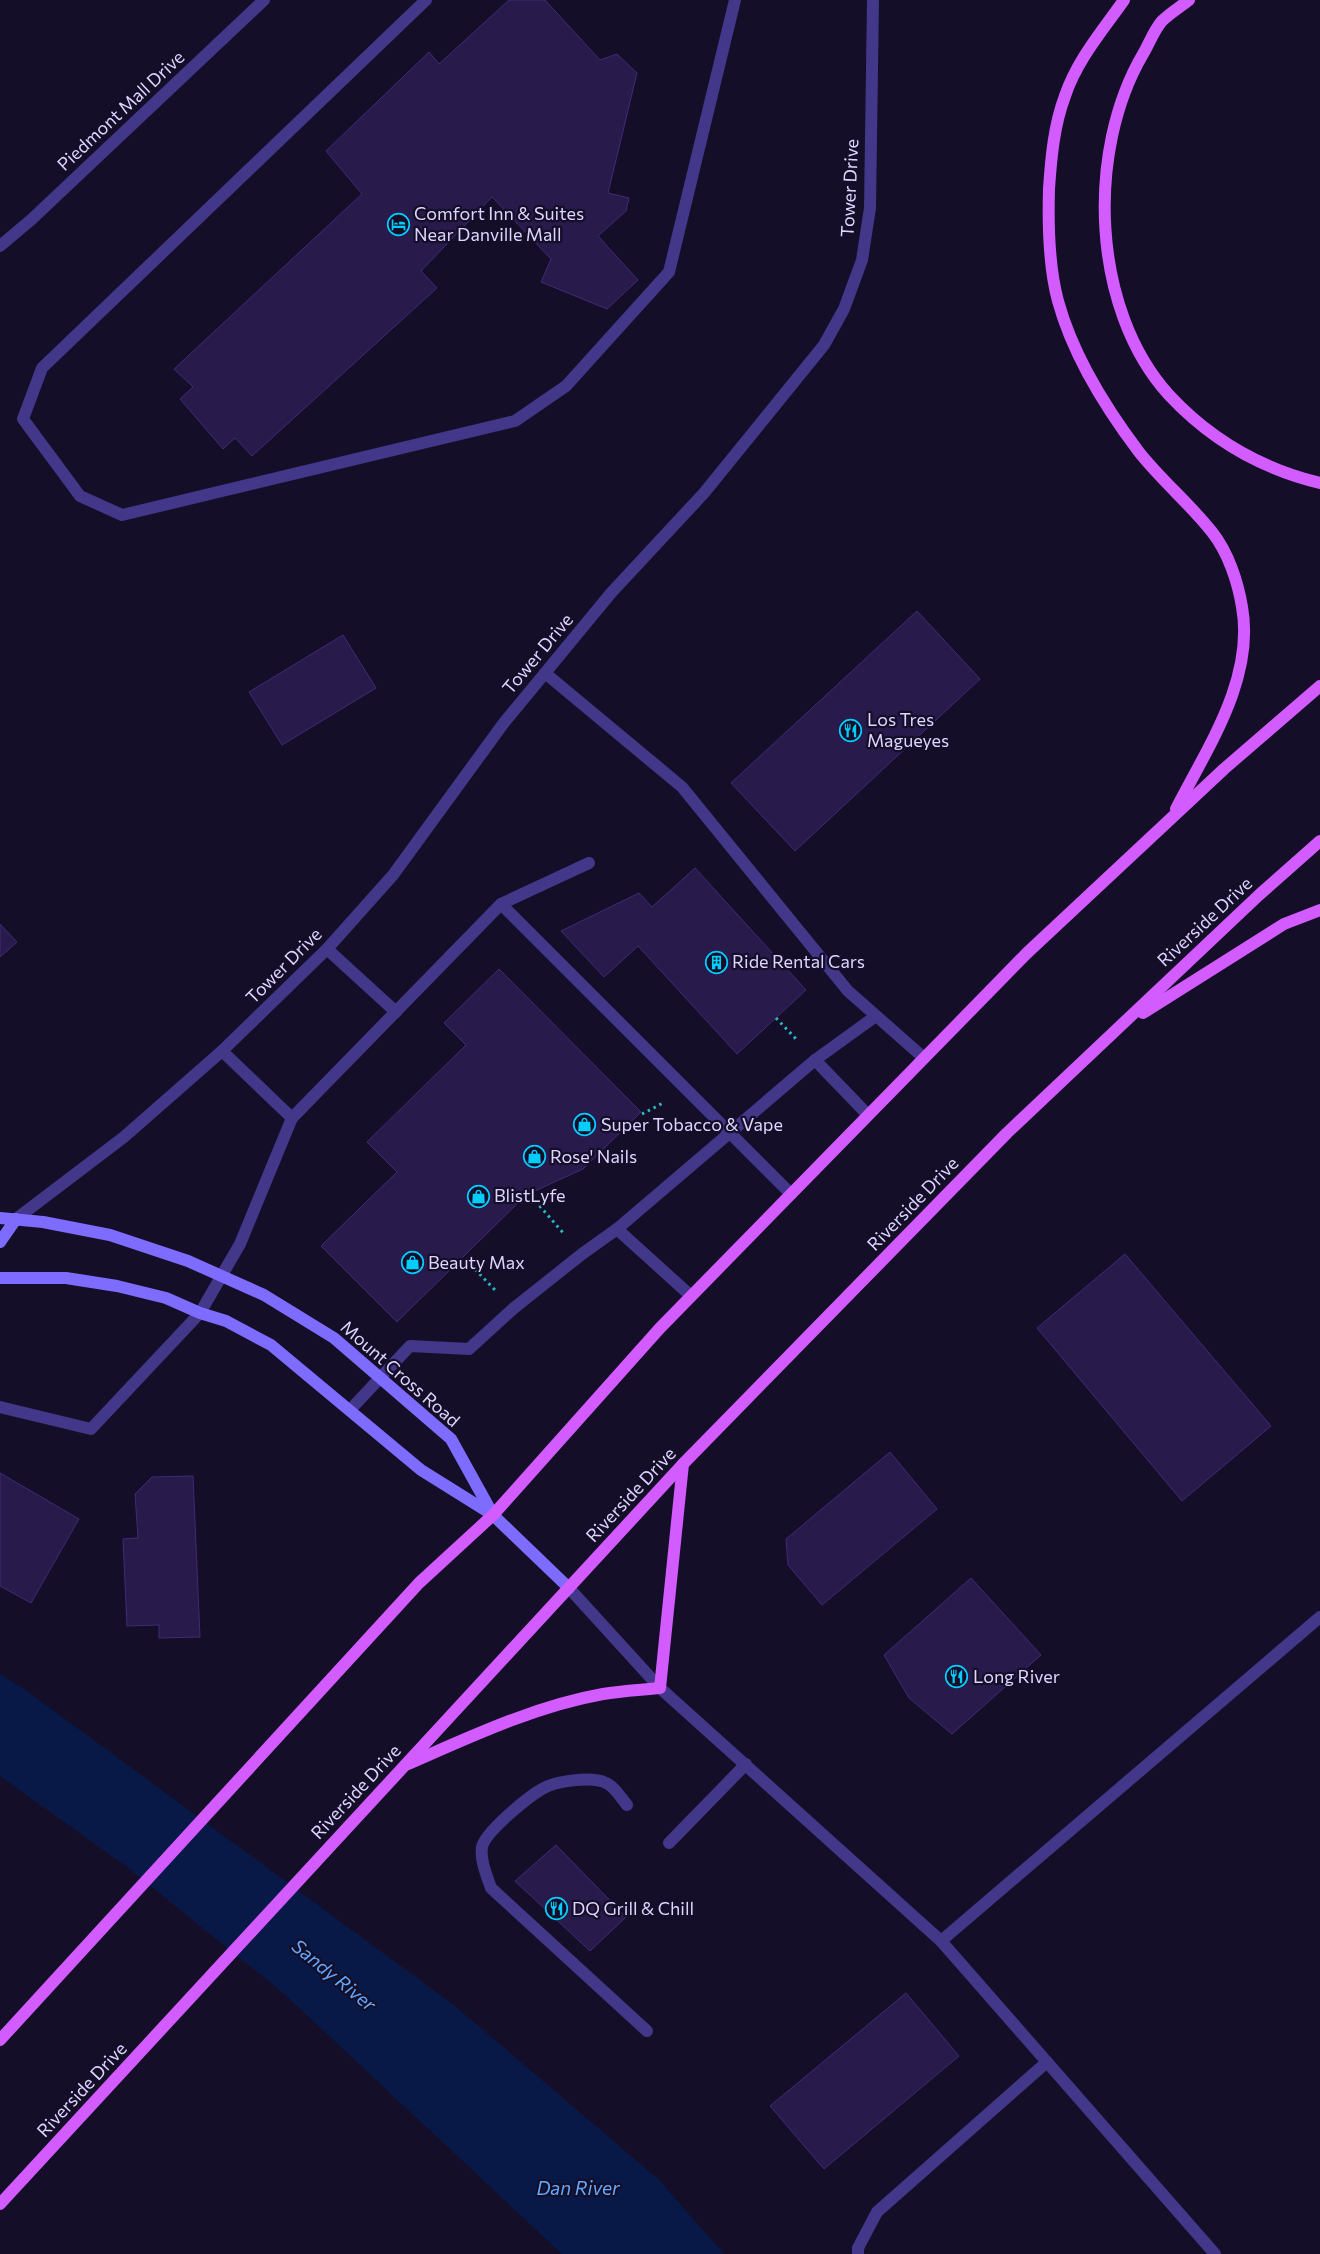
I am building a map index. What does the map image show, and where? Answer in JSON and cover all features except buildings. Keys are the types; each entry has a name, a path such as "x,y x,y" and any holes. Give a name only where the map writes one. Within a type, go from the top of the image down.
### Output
{"main road":[{"path":"1124,0 1082,59 1065,95 1051,155 1048,227 1057,300 1070,337 1096,389 1140,453 1213,533 1232,569 1243,608 1243,657 1233,696 1172,817"},
{"path":"1189,0 1162,22 1134,69 1115,120 1105,173 1104,227 1110,270 1126,322 1144,361 1168,394 1205,429 1247,457 1294,477 1320,483"},
{"path":"0,2040 295,1716 419,1583 493,1516 660,1328 691,1296 1027,953 1224,769 1320,686"},
{"name":"Riverside Drive","path":"0,2204 683,1464 1008,1133 1259,895 1320,842"},
{"path":"1118,1029 1284,924 1320,910"},
{"name":"Mount Cross Road","path":"0,1218 42,1222 110,1235 188,1261 264,1295 334,1338 451,1440 493,1516"},
{"path":"0,1242 16,1219"},
{"path":"0,1278 66,1278 117,1286 166,1298 200,1313 226,1321 270,1345 421,1470 493,1516 569,1588"},
{"path":"404,1766 482,1731 562,1704 603,1694 660,1688 683,1464"}],"street":[{"name":"Piedmont Mall Drive","path":"0,246 32,219 264,0"},
{"path":"426,0 42,368 23,419 80,496 122,515 515,421 566,386 669,272 735,0"},
{"name":"Tower Drive","path":"16,1219 124,1137 222,1051 327,949 392,875 503,724 611,593 704,493 824,345 844,309 862,260 870,208 873,0"},
{"path":"545,673 682,787 848,991 924,1058"},
{"path":"0,1407 91,1429 200,1313 240,1244 292,1118 501,904 589,863"},
{"path":"501,904 791,1194"},
{"path":"327,949 396,1012"},
{"path":"350,1410 410,1346 469,1349 514,1308 617,1229 815,1060 876,1016"},
{"path":"222,1051 292,1118"},
{"path":"815,1060 868,1115"},
{"path":"617,1229 691,1296"},
{"path":"569,1588 660,1688 941,1940 1215,2254"},
{"path":"941,1940 1320,1617"},
{"path":"669,1843 746,1764"},
{"path":"627,1805 607,1783 588,1779 567,1781 543,1788 491,1830 482,1846 484,1866 491,1888 647,2031"},
{"path":"858,2254 858,2248 877,2212 1047,2062"}],"path":[{"path":"531,1196 582,1254"},
{"path":"466,1260 514,1308"}],"water":[{"name":"Dan River","path":"0,1674 27,1691 455,2006 657,2178 724,2254 562,2254 281,1991 123,1864 0,1776"}],"place":[{"name":"Comfort Inn & Suites Near Danville Mall","path":"398,224"},
{"name":"Los Tres Magueyes","path":"851,730"},
{"name":"Ride Rental Cars","path":"716,962"},
{"name":"Super Tobacco & Vape","path":"585,1125"},
{"name":"Rose' Nails","path":"534,1157"},
{"name":"BlistLyfe","path":"478,1196"},
{"name":"Beauty Max","path":"412,1263"},
{"name":"Long River","path":"957,1677"},
{"name":"DQ Grill & Chill","path":"556,1909"}],"water label":[{"name":"Sandy River","path":"334,1975"}]}
